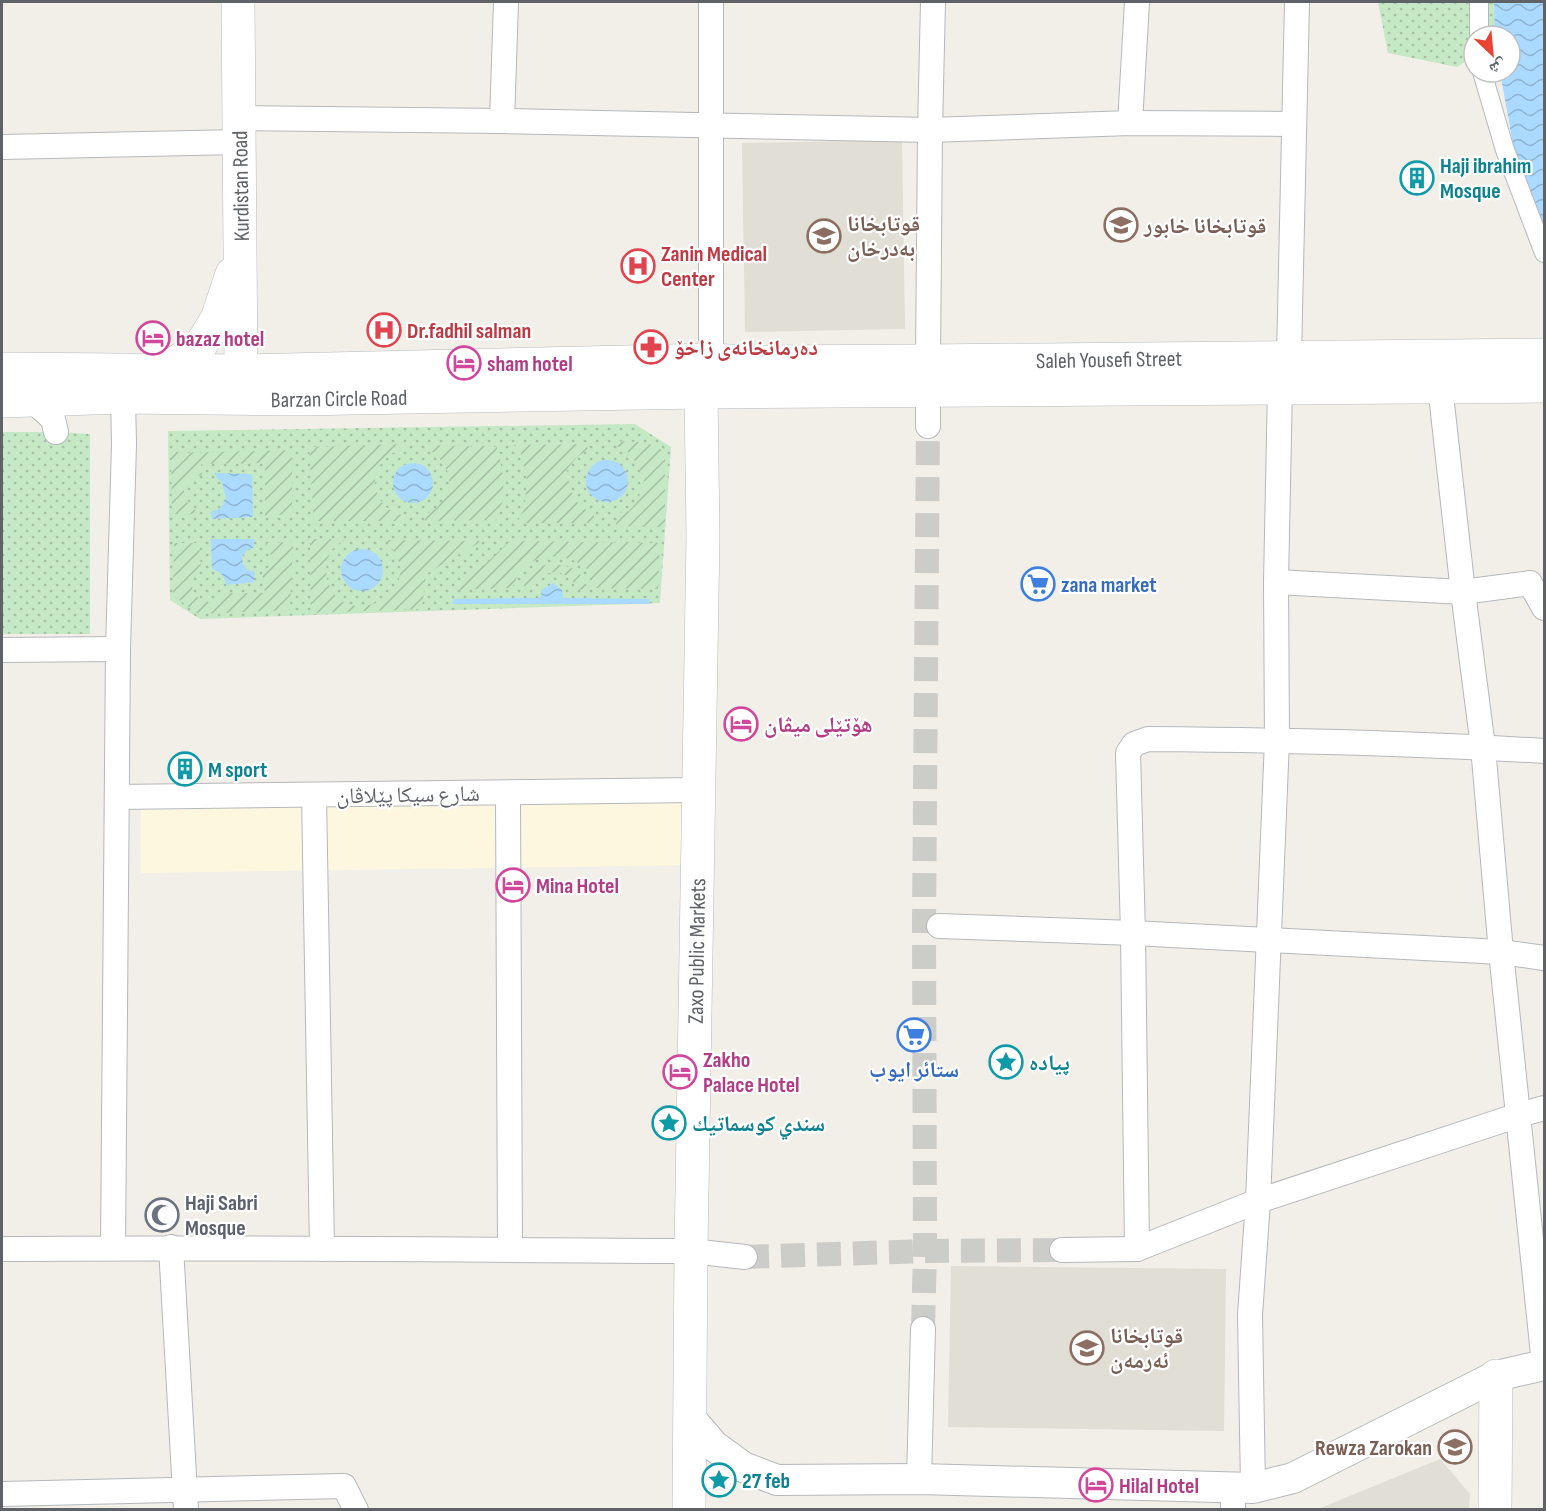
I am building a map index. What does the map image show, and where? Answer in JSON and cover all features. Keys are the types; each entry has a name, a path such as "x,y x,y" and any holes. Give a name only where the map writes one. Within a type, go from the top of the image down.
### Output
{"main road":[{"name":"Kurdistan Road","path":"238,2 241,371"},
{"path":"164,370 199,348 217,319 241,247"},
{"name":"Saleh Yousefi Street","path":"684,382 928,375 1285,372 1545,355"},
{"name":"Saleh Yousefi Street","path":"684,382 711,360 928,375"},
{"name":"Barzan Circle Road","path":"2,369 241,371 684,382"},
{"name":"Saleh Yousefi Street","path":"1285,372 1440,386 1545,386"},
{"name":"Barzan Circle Road","path":"17,400 123,397 296,399 684,382"},
{"name":"Zaxo Public Markets","path":"684,382 703,536 689,1509"},
{"path":"1495,1509 1496,1376"}],"street":[{"path":"502,121 506,2"},
{"path":"711,2 711,360"},
{"path":"928,426 933,2"},
{"path":"1130,123 1137,2"},
{"path":"1239,1495 1258,1201 1277,740 1276,582 1297,2"},
{"path":"1479,2 1479,24"},
{"path":"1486,84 1505,150 1545,253"},
{"path":"2,147 239,130 502,121 930,130 1130,123 1294,124"},
{"path":"690,1418 714,1446 743,1467 777,1480 919,1479 1239,1495 1293,1478 1496,1376 1545,1364 1501,952 1483,747 1440,386"},
{"path":"113,1248 118,649 124,444 123,397"},
{"path":"17,400 53,419 56,432"},
{"path":"1276,582 1463,592 1530,583 1545,608"},
{"path":"2,650 118,649"},
{"path":"1137,1249 1128,753 1134,744 1148,739 1277,740 1545,751"},
{"name":"شارع سيكا پێلاڤان","path":"117,797 699,790"},
{"path":"508,793 510,1250"},
{"path":"314,795 322,1250"},
{"path":"939,926 1133,933 1501,952 1545,958"},
{"path":"1062,1250 1137,1249 1258,1201 1545,1108"},
{"path":"2,1249 171,1247 322,1250 691,1251 745,1257"},
{"path":"171,1247 185,1500"},
{"path":"919,1479 923,1329"},
{"path":"2,1494 185,1500 344,1486 356,1509"}],"shaded area":[{"name":"قوتابخانا به‌درخان","path":"902,140 905,329 745,332 742,143"},
{"path":"693,798 694,865 141,873 141,806"},
{"name":"قوتابخانا ئه‌رمه‌ن","path":"951,1266 1226,1269 1224,1431 948,1427"},
{"path":"1440,1459 1470,1494 1469,1509 1318,1509"}],"green space":[{"path":"1378,2 1494,2 1495,24 1462,24 1462,64 1457,67 1388,53"},
{"path":"635,424 671,447 660,603 200,619 170,600 168,431"},
{"path":"2,432 90,434 90,634 2,634"},
{"path":"615,441 641,442 659,447 665,456 665,527 616,526 618,513 629,511 637,502 644,481 638,465 627,451 615,445"},
{"path":"402,444 404,447 387,457 381,464 375,480 375,488 387,507 402,515 402,521 314,521 309,447"},
{"path":"586,444 588,450 578,456 567,469 573,496 581,506 594,515 594,523 517,523 524,509 527,480 521,453 514,445"},
{"path":"427,445 497,447 503,493 496,520 425,521 424,514 433,511 441,503 449,488 449,477 445,466"},
{"path":"292,450 292,514 265,516 265,463 201,464 202,475 190,480 184,489 186,500 195,509 196,514 172,514 171,453"},
{"path":"310,539 345,539 330,554 326,568 327,578 335,595 349,604 365,606 380,601 393,591 400,577 398,559 385,540 482,541 426,574 422,609 311,613"},
{"path":"510,541 660,543 658,589 594,588 585,567 572,560 553,556 535,560 528,565 516,579 513,588 454,590 455,583 483,566"},
{"path":"293,542 290,610 198,614 173,595 174,543 199,543 201,569 193,578 192,590 199,599 209,603 215,600 218,593 265,593 262,572 271,566 270,553 265,548 266,543"},
{"path":"555,564 576,570 587,589 575,590 573,581 564,574 555,572 536,578 530,588 521,584 535,569"}],"water":[{"path":"1494,2 1544,2 1544,232 1515,155 1502,84 1522,84 1522,24 1495,24"},
{"path":"607,460 621,467 628,481 621,495 607,502 593,495 586,481 593,467"},
{"path":"413,463 421,464 427,469 432,475 432,491 427,497 421,502 413,503 405,502 399,497 394,491 393,483 394,475 399,469 405,464"},
{"path":"215,473 252,474 253,517 212,519 211,512 221,508 226,498 222,482"},
{"path":"211,539 254,539 254,547 246,551 242,557 243,564 248,570 255,572 254,582 226,585 222,575 212,569"},
{"path":"362,549 377,555 383,570 377,585 362,591 347,585 341,570 347,555"},
{"path":"553,583 562,590 563,598 650,599 650,604 452,604 454,599 540,598 542,590"}],"tunnel":[{"path":"923,1329 928,426"},
{"path":"745,1257 925,1251 1062,1250"}],"place":[{"name":"Haji ibrahim Mosque","path":"1417,178"},
{"name":"قوتابخانا خابور","path":"1121,225"},
{"name":"قوتابخانا به‌درخان","path":"824,236"},
{"name":"Zanin Medical Center","path":"638,266"},
{"name":"Dr.fadhil salman","path":"384,330"},
{"name":"bazaz hotel","path":"153,338"},
{"name":"دەرمانخانەی زاخۆ","path":"651,347"},
{"name":"sham hotel","path":"464,363"},
{"name":"zana market","path":"1038,584"},
{"name":"هۆتێلی میڤان","path":"741,724"},
{"name":"M sport","path":"185,769"},
{"name":"Mina Hotel","path":"513,885"},
{"name":"ستائر ايوب","path":"914,1035"},
{"name":"پیادە","path":"1006,1062"},
{"name":"Zakho Palace Hotel","path":"680,1072"},
{"name":"سندي کوسماتیك","path":"669,1123"},
{"name":"Haji Sabri Mosque","path":"162,1215"},
{"name":"قوتابخانا ئه‌رمه‌ن","path":"1087,1348"},
{"name":"Rewza Zarokan","path":"1455,1447"},
{"name":"27 feb","path":"719,1480"},
{"name":"Hilal Hotel","path":"1096,1485"}]}
